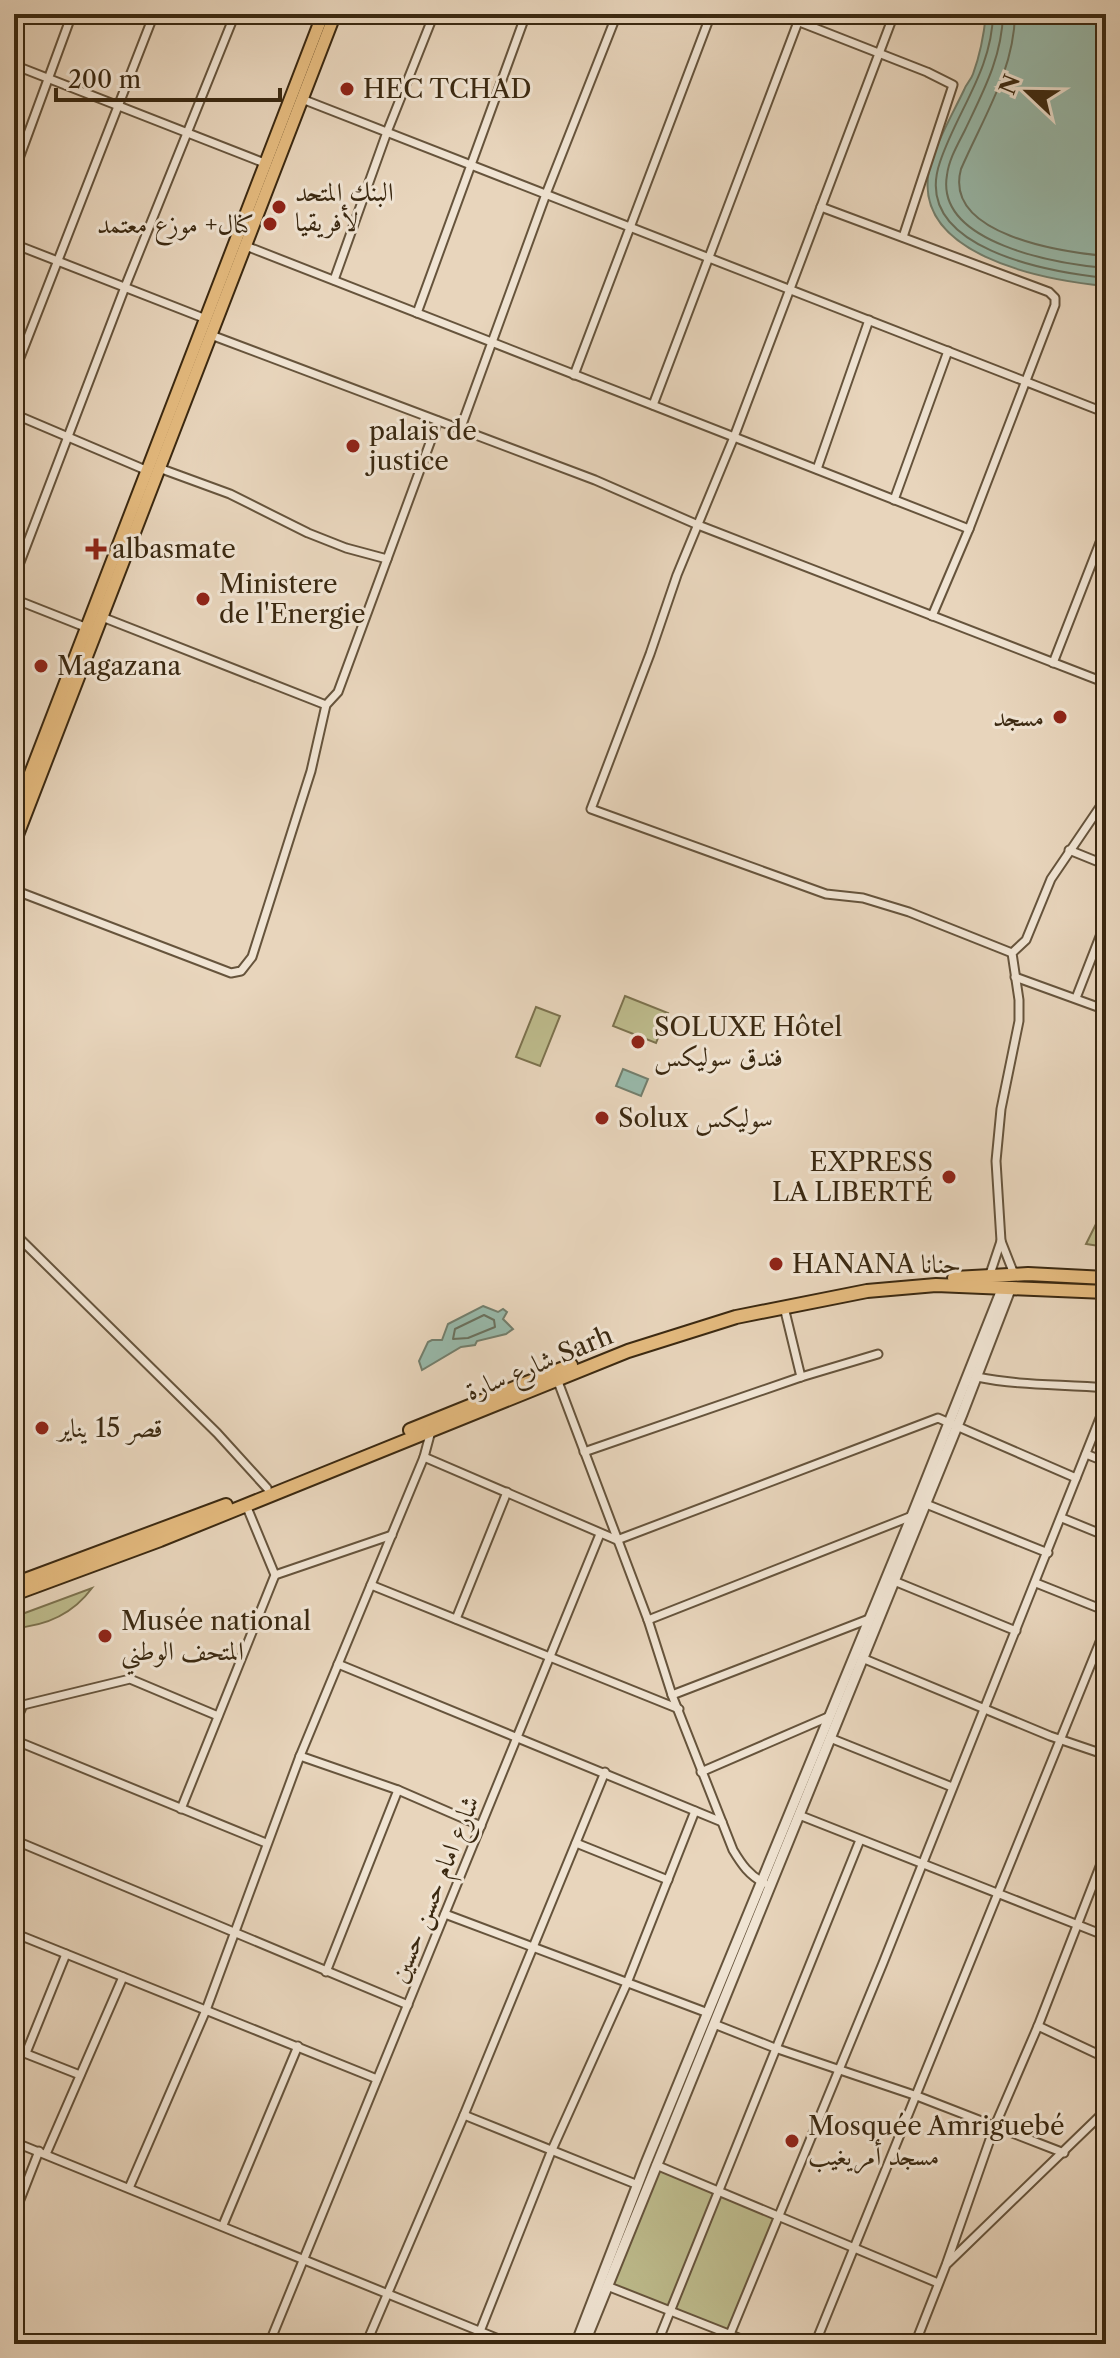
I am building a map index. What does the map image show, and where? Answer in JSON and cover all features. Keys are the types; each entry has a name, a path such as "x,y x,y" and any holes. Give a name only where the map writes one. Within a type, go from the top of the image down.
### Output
{"highway":[{"name":"شارع سارة Sarh","path":"14,1584 267,1488 555,1371 666,1331 820,1293 990,1274 1009,1283 1106,1292"},
{"name":"شارع سارة Sarh","path":"14,1594 160,1540 665,1338 784,1307 867,1291 1106,1278"}],"main road":[{"path":"14,844 91,630 212,321 323,14"},
{"path":"14,816 19,787 91,630 102,617 154,469 211,335 212,321 246,246 335,14"}],"street":[{"path":"14,172 72,14"},
{"path":"14,373 154,14"},
{"path":"14,578 125,287 235,14"},
{"path":"334,280 387,132 434,14"},
{"path":"417,313 526,14"},
{"path":"460,430 546,194 617,14"},
{"path":"574,375 711,14"},
{"path":"779,14 800,18 953,85 903,237"},
{"path":"894,14 591,809 826,894 863,898 909,912 1012,953"},
{"path":"653,405 800,18"},
{"path":"14,65 267,164"},
{"path":"302,99 1106,413"},
{"path":"821,207 1049,292 1055,298 1055,305 969,529 932,616"},
{"path":"14,244 212,321"},
{"path":"246,246 969,529"},
{"path":"817,469 869,320"},
{"path":"211,335 595,480 698,525 1106,683"},
{"path":"894,500 948,351"},
{"path":"14,414 154,469 230,494 308,533 346,548 387,559"},
{"path":"14,890 231,973 241,971 252,957 301,804 326,705 338,692 438,421"},
{"path":"1053,663 1106,527"},
{"path":"14,599 91,630"},
{"path":"102,617 326,705"},
{"path":"1012,953 1026,940 1051,879 1106,798"},
{"path":"1069,850 1106,865"},
{"path":"1076,998 1106,921"},
{"path":"576,2344 708,2013 799,1815 926,1504 953,1423 977,1377 1009,1283 1001,1241 996,1161 1001,1109 1019,1021 1012,953"},
{"path":"1015,977 1106,1010"},
{"path":"14,1233 217,1433 267,1488"},
{"path":"990,1274 1001,1241"},
{"path":"584,2344 714,2024 828,1717 1009,1283"},
{"path":"784,1307 801,1377"},
{"path":"584,1452 801,1377 878,1354"},
{"path":"977,1377 1032,1386 1106,1388"},
{"path":"557,1379 648,1620 672,1695 733,1850 743,1867 766,1884"},
{"path":"726,2344 923,1863 1106,1403"},
{"path":"424,1457 617,1540 932,1419 953,1423 1076,1478"},
{"path":"129,2188 206,2010 266,1843 424,1457 431,1431"},
{"path":"1086,1454 1106,1462"},
{"path":"456,1619 507,1492"},
{"path":"926,1504 1048,1553"},
{"path":"181,1809 275,1575 246,1505"},
{"path":"648,1620 912,1516"},
{"path":"1062,1518 1106,1536"},
{"name":"شارع امام حسن حسين","path":"269,2344 600,1534"},
{"path":"275,1575 392,1535"},
{"path":"894,1581 1016,1631"},
{"path":"1036,1583 1106,1611"},
{"path":"371,1585 679,1709"},
{"path":"672,1695 869,1619"},
{"path":"815,2344 1106,1627"},
{"path":"862,1658 1060,1740 1106,1755"},
{"path":"338,1664 722,1822"},
{"path":"14,1725 23,1705 130,1679 218,1716"},
{"path":"701,1772 828,1717"},
{"path":"830,1738 952,1787"},
{"path":"14,1740 266,1843"},
{"path":"300,1756 398,1790 481,1826"},
{"path":"366,2344 605,1772"},
{"path":"326,1972 398,1790"},
{"path":"475,2344 551,2152 627,1983 695,1811"},
{"path":"799,1815 1106,1936"},
{"path":"14,1840 408,2005"},
{"path":"657,2344 860,1840"},
{"path":"576,1843 668,1880"},
{"path":"915,2344 994,2128 1038,2026 1106,1851"},
{"path":"445,1914 708,2013"},
{"path":"14,1933 377,2079"},
{"path":"26,2053 66,1954"},
{"path":"14,2215 123,1977"},
{"path":"714,2024 917,2096 1064,2153"},
{"path":"1038,2026 1106,2058"},
{"path":"223,2225 298,2046"},
{"path":"14,2049 80,2075"},
{"path":"946,2265 1106,2110"},
{"path":"464,2115 638,2185"},
{"path":"14,2142 511,2344"},
{"path":"656,2165 856,2246 938,2283"},
{"path":"607,2286 754,2344"}],"shaded area":[{"path":"625,996 668,1013 656,1043 613,1026"},
{"path":"536,1007 560,1016 540,1066 516,1057"},
{"path":"1103,1210 1106,1210 1106,1247 1086,1244"},
{"path":"92,1588 76,1605 58,1617 37,1625 14,1628 14,1617"},
{"path":"656,2165 777,2215 730,2334 607,2286"}],"water":[{"path":"986,14 1106,14 1106,286 1049,277 985,257 958,241 938,220 928,194 931,162 973,74"},
{"path":"623,1069 648,1079 641,1096 616,1086"},
{"path":"483,1306 507,1312 503,1319 513,1329 506,1334 477,1341 475,1345 461,1347 422,1370 419,1361 428,1342 442,1340 448,1324"}],"place":[{"name":"HEC TCHAD","path":"347,89"},
{"name":"البنك المتحد لأفريقيا","path":"279,207"},
{"name":"كنال+ موزع معتمد","path":"270,224"},
{"name":"palais de justice","path":"353,446"},
{"name":"albasmate","path":"96,549"},
{"name":"Ministere de l'Energie","path":"203,599"},
{"name":"Magazana","path":"41,666"},
{"name":"مسجد","path":"1060,717"},
{"name":"SOLUXE Hôtel فندق سوليكس","path":"638,1042"},
{"name":"Solux سوليكس","path":"602,1118"},
{"name":"EXPRESS LA LIBERTÉ","path":"949,1177"},
{"name":"HANANA حنانا","path":"776,1264"},
{"name":"قصر 15 يناير","path":"42,1428"},
{"name":"Musée national المتحف الوطني","path":"105,1636"},
{"name":"Mosquée Amriguebé مسجد أمريغيب","path":"792,2141"}]}
